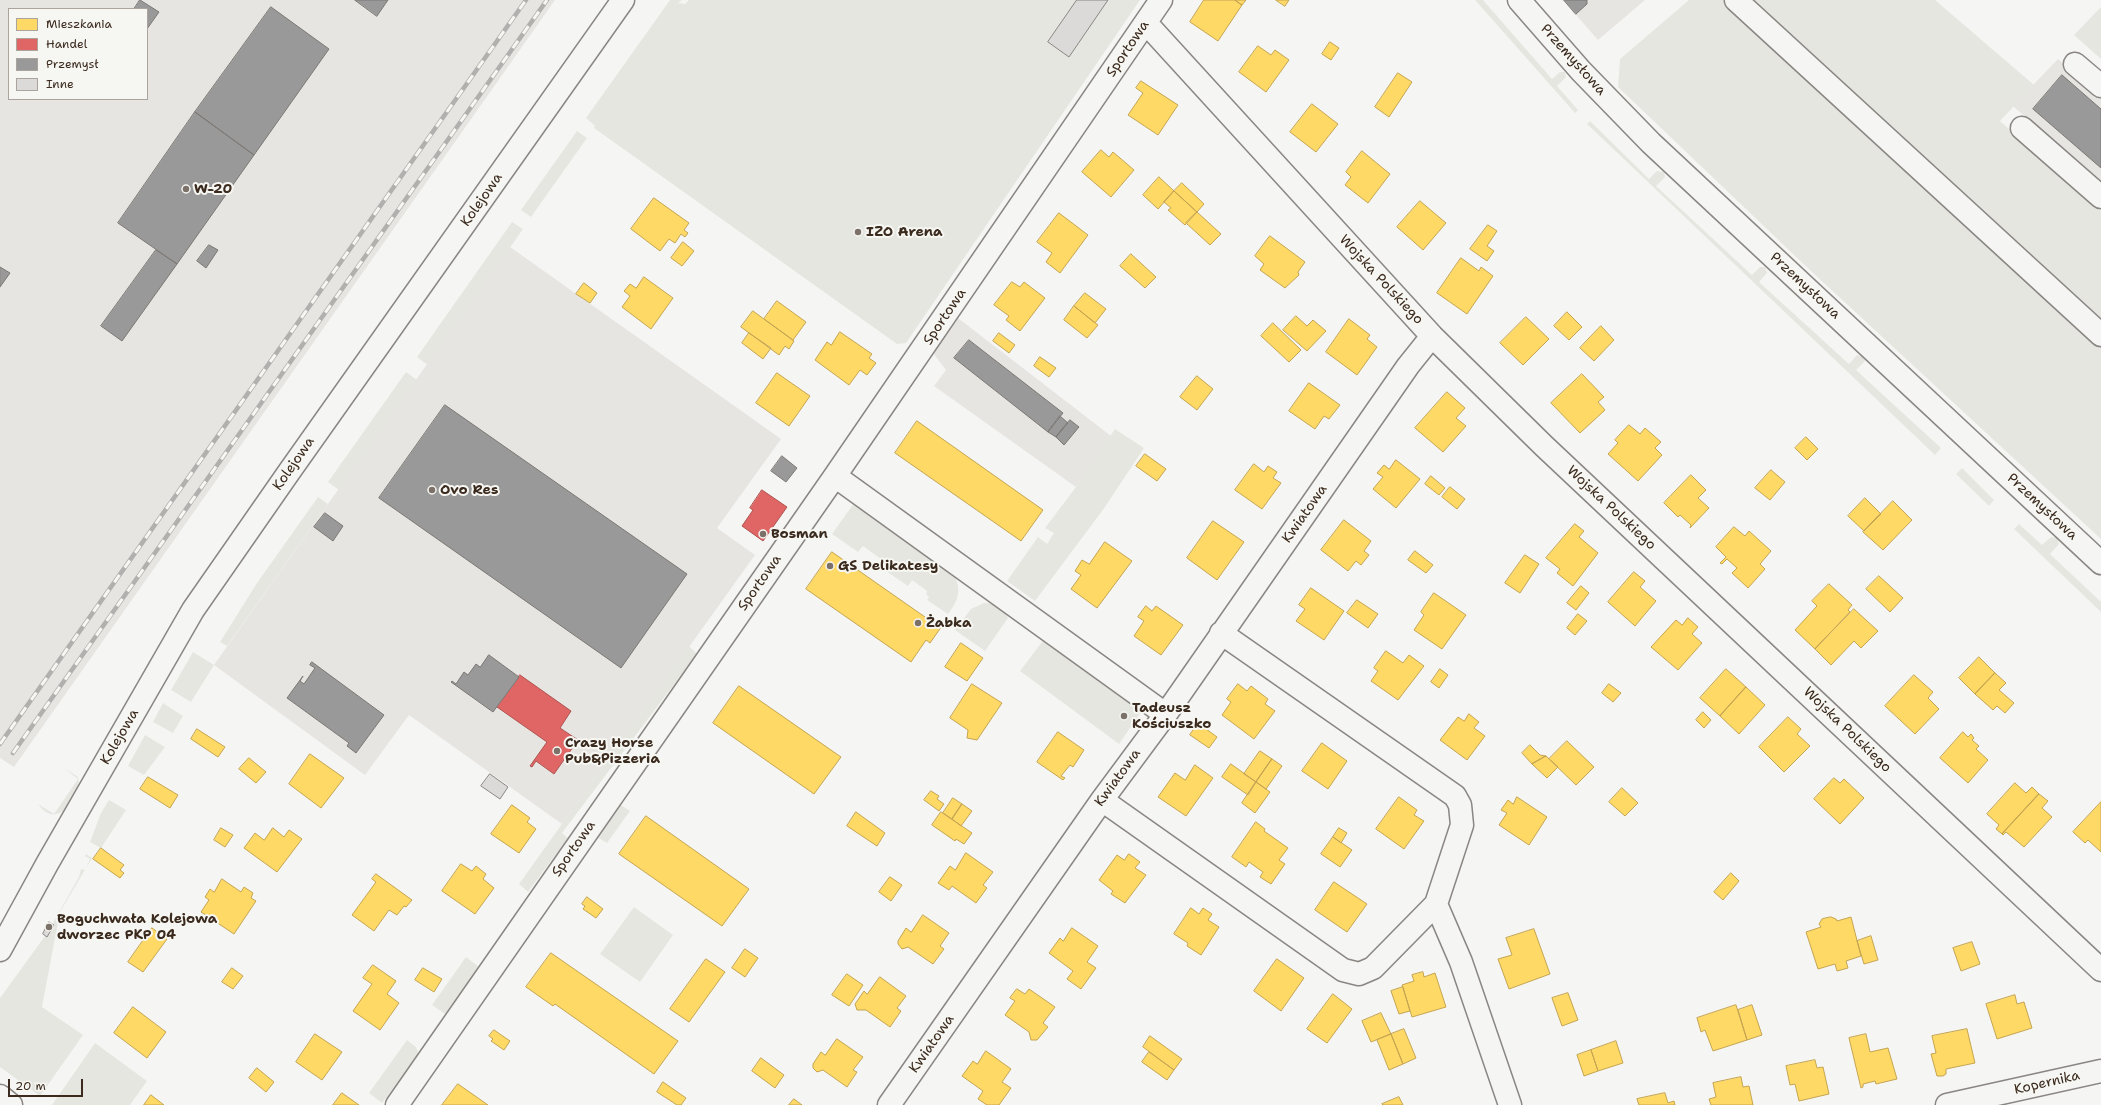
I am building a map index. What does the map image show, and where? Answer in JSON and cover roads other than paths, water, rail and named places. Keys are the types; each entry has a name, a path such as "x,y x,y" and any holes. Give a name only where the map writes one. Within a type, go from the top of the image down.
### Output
{"street":[{"name":"Kolejowa","path":"0,950 50,858 193,610 291,468 623,0"},
{"name":"Sportowa","path":"397,1105 835,476 1162,0"},
{"name":"Przemysłowa","path":"1519,0 1581,71 1651,143 2101,563"},
{"path":"1736,0 2101,335"},
{"name":"Wojska Polskiego","path":"1146,23 1432,336 1544,446 2101,970"},
{"path":"2075,64 2101,86"},
{"path":"2022,128 2101,197"},
{"name":"Kwiatowa","path":"888,1105 1102,800 1165,714 1408,366 1432,336"},
{"path":"835,476 1165,714"},
{"path":"1102,800 1343,970 1359,974 1373,968 1436,904 1462,825 1460,805 1455,796 1221,633"},
{"path":"1436,904 1461,962 1510,1105"},
{"name":"Kopernika","path":"1947,1105 2101,1071"}],"railway":[{"path":"0,744 526,0"},
{"path":"13,753 547,0"}],"place":[{"name":"W-20","path":"186,189"},
{"name":"IZO Arena","path":"858,232"},
{"name":"Ovo Res","path":"432,490"},
{"name":"Bosman","path":"763,534"},
{"name":"GS Delikatesy","path":"830,566"},
{"name":"Żabka","path":"918,623"},
{"name":"Tadeusz Kościuszko","path":"1124,716"},
{"name":"Crazy Horse Pub&Pizzeria","path":"557,751"},
{"name":"Boguchwała Kolejowa dworzec PKP 04","path":"49,927"}]}
